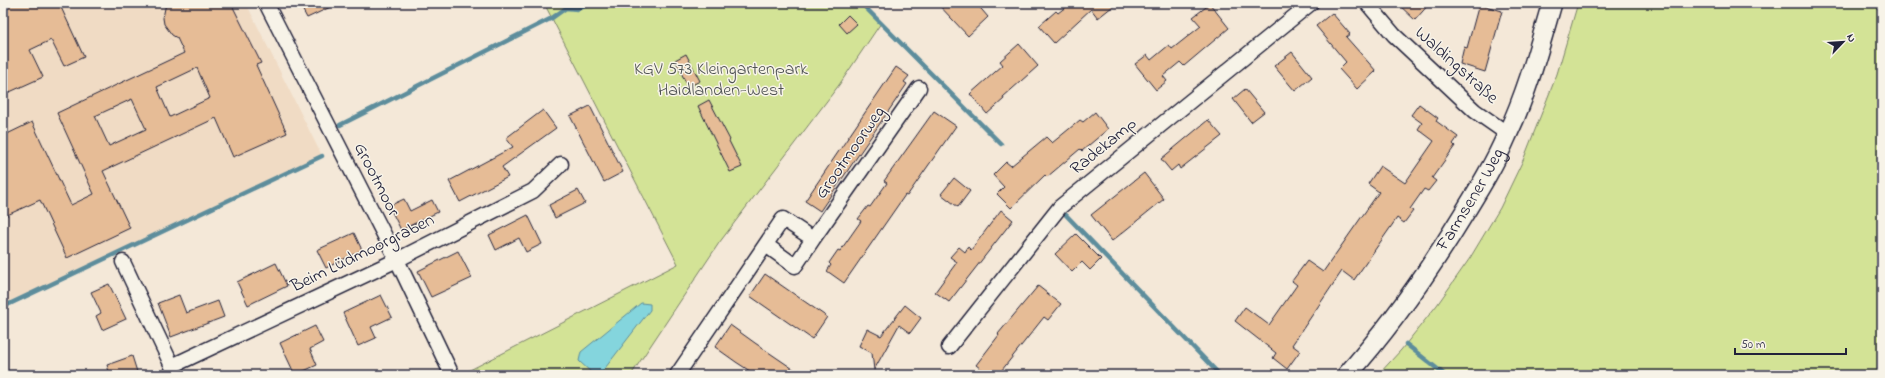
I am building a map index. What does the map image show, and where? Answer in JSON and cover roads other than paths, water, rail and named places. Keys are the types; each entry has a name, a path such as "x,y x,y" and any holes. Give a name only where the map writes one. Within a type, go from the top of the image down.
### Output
{"main road":[{"name":"Farmsener Weg","path":"1347,375 1422,279 1484,181 1508,134 1534,62 1552,3"}],"street":[{"name":"Grootmoor","path":"266,3 397,260 452,375"},
{"name":"Radekamp","path":"949,347 1060,207 1311,3"},
{"name":"Waldingstraße","path":"1367,3 1394,35 1475,111 1508,134"},
{"name":"Grootmoorweg","path":"766,245 795,266 919,88"},
{"name":"Beim Lüdmoorgraben","path":"173,371 397,260 533,190 561,164"},
{"path":"677,375 783,219 813,239"},
{"path":"123,262 173,371"}],"water":[{"path":"641,303 650,304 650,310 602,372 592,373 579,361 581,352"}],"waterway":[{"path":"340,125 552,18 566,8 577,9 593,3"},
{"path":"861,3 1001,144"},
{"path":"3,307 322,156"},
{"path":"1066,215 1220,375"},
{"path":"1406,344 1445,375"}],"park label":[{"name":"KGV 573 Kleingartenpark Haidlanden-West","path":"721,80"}]}
